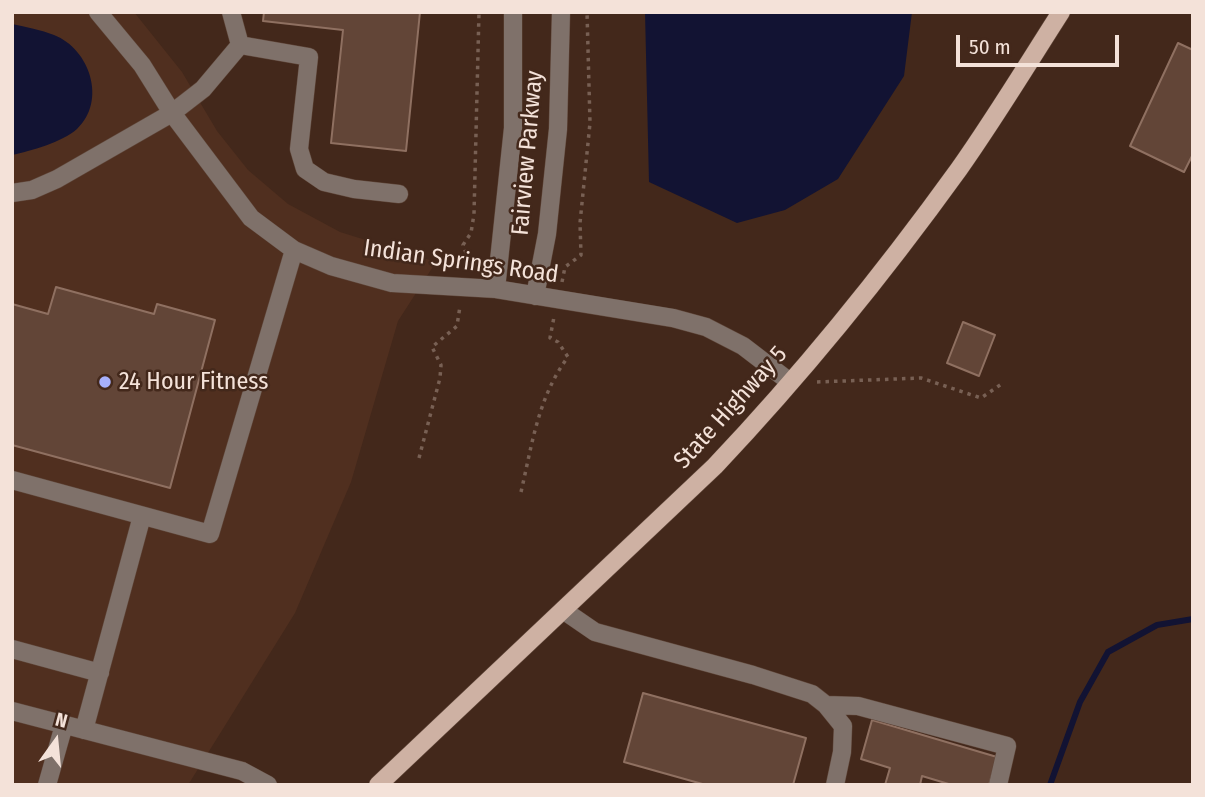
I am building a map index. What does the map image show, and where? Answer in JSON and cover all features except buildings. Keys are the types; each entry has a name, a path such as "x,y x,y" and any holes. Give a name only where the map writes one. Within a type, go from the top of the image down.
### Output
{"main road":[{"name":"State Highway 5","path":"378,785 715,466 790,382 872,284 960,167 1061,12"}],"street":[{"name":"Indian Springs Road","path":"98,12 142,65 172,113 251,218 294,250 331,266 392,283 496,289 653,314 706,327 743,346 790,382"},
{"path":"231,12 240,45"},
{"name":"Fairview Parkway","path":"496,289 513,128 513,12"},
{"name":"Fairview Parkway","path":"535,296 547,234 558,129 561,12"},
{"path":"12,193 32,190 57,179 172,113 204,89 240,45"},
{"path":"240,45 309,57 299,149 305,169 324,182 354,189 399,194"},
{"path":"12,480 209,534 294,250"},
{"path":"84,730 142,516"},
{"path":"564,610 595,632 813,694 843,726 842,752 835,785"},
{"path":"12,649 100,673"},
{"path":"826,705 858,706 1007,746 998,785"},
{"path":"12,711 268,785"},
{"path":"47,785 64,725"}],"path":[{"path":"419,458 440,378 441,365 432,347 457,326 466,253 463,245 471,233 474,214 479,12"},
{"path":"521,492 541,408 552,378 568,357 558,342 550,338 565,267 581,255 580,223 590,123 587,12"},
{"path":"790,382 921,379 981,398 1003,383"}],"shaded area":[{"path":"12,12 134,12 182,72 217,131 248,170 288,204 340,232 436,262 398,321 351,482 295,613 188,785 12,785"},
{"path":"645,12 912,12 904,76 838,179 785,210 737,223 649,182"},
{"path":"12,24 49,33 67,42 85,64 92,91 86,117 71,134 55,142 12,155"}],"waterway":[{"path":"1050,785 1080,702 1108,652 1157,625 1193,619"}],"place":[{"name":"24 Hour Fitness","path":"105,382"}]}
